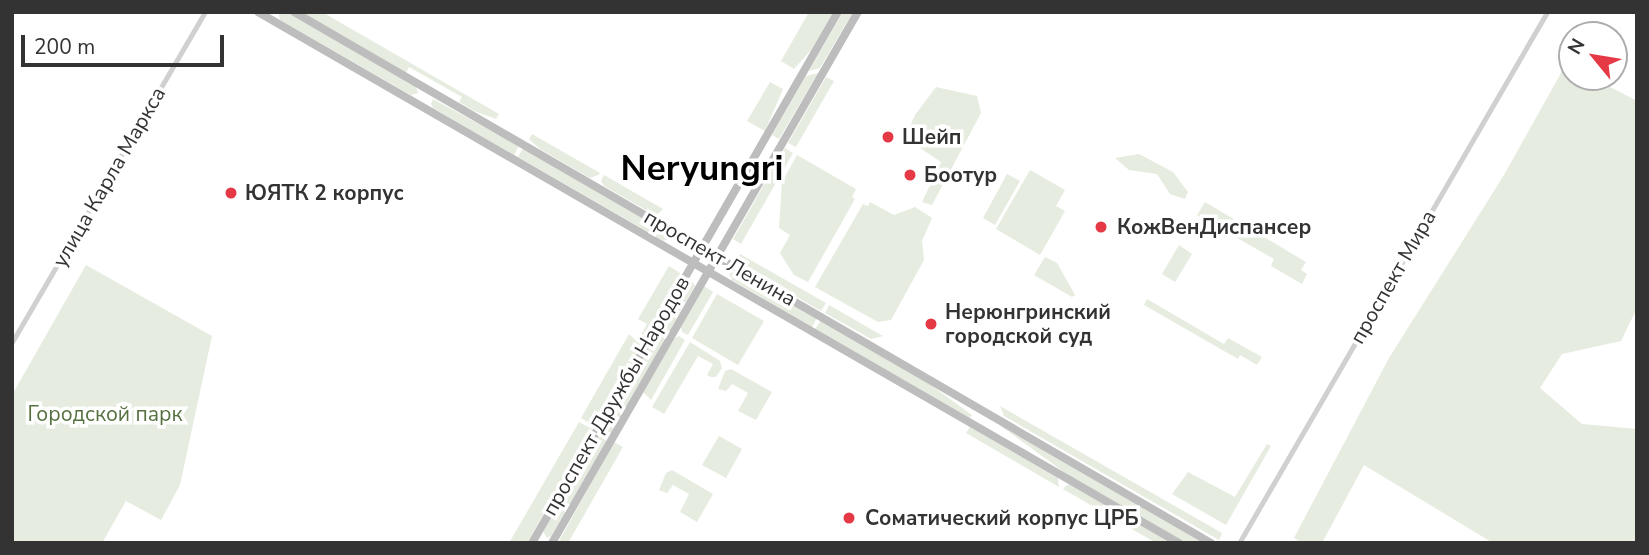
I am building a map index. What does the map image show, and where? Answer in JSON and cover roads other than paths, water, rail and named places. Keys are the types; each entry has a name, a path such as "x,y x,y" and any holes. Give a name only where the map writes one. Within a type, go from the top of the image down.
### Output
{"street":[{"name":"улица Карла Маркса","path":"12,342 205,12"},
{"name":"проспект Ленина","path":"258,12 1179,543"},
{"name":"проспект Ленина","path":"294,12 1211,543"},
{"name":"проспект Дружбы Народов","path":"532,543 838,12"},
{"name":"проспект Дружбы Народов","path":"552,543 858,12"},
{"name":"проспект Мира","path":"1239,543 1547,12"},
{"path":"983,430 992,414"}],"place":[{"name":"Шейп","path":"888,137"},
{"name":"Боотур","path":"910,175"},
{"name":"ЮЯТК 2 корпус","path":"231,193"},
{"name":"КожВенДиспансер","path":"1101,227"},
{"name":"Нерюнгринский городской суд","path":"931,324"},
{"name":"Соматический корпус ЦРБ","path":"849,518"}],"district":[{"name":"Neryungri","path":"702,169"}],"park label":[{"name":"Городской парк","path":"105,414"}]}
